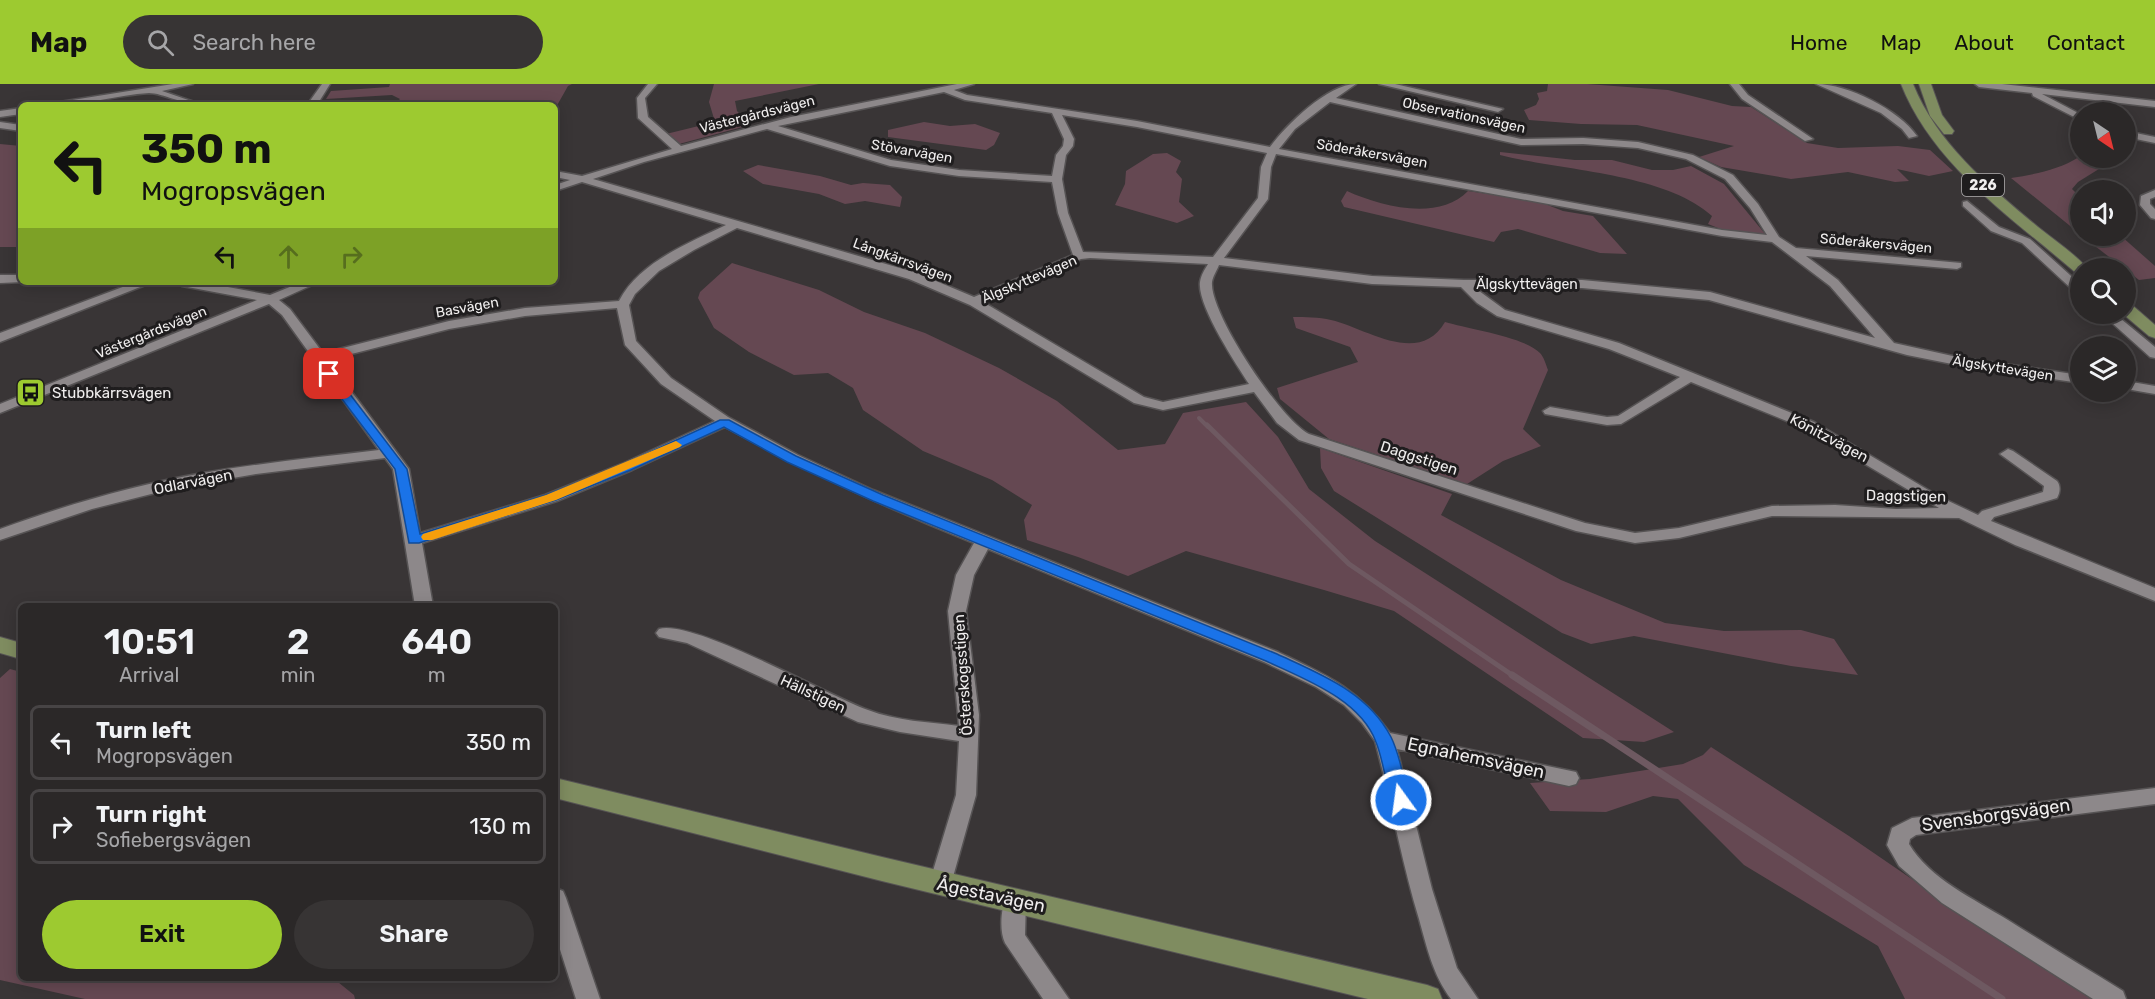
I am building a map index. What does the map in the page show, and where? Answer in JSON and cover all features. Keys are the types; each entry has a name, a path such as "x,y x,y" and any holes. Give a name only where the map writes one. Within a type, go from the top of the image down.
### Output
{"main road":[{"name":"226","path":"1907,84 1919,115 1941,144 1989,190 2076,258"},
{"name":"226","path":"1925,84 1936,116 1959,144 2002,188 2077,258"},
{"path":"2136,300 2155,316"},
{"path":"2136,317 2155,333"},
{"path":"0,645 18,650"},
{"name":"Ågestavägen","path":"558,789 940,884 1427,999"}],"street":[{"path":"132,84 188,102"},
{"path":"80,102 189,84"},
{"path":"314,102 326,84"},
{"path":"653,84 641,98 643,118 679,150"},
{"name":"Västergårdsvägen","path":"558,187 767,126 970,84"},
{"name":"Daggstigen","path":"1352,84 1302,115 1273,151 1265,174 1266,190 1263,199 1211,267 1206,284 1212,307 1256,387 1291,429 1304,437 1572,524 1635,538 1679,533 1772,511 1960,513"},
{"path":"1383,84 1498,109"},
{"path":"1734,84 1745,97 1808,139"},
{"path":"1820,84 1880,110 1907,126 1912,136"},
{"path":"1979,84 2024,88 2048,87 2155,104"},
{"path":"2024,88 2070,112"},
{"name":"Söderåkersvägen","path":"944,89 965,97 1137,124 1722,233 1775,239 1834,284 1889,346"},
{"name":"Observationsvägen","path":"1327,99 1521,142 1583,141 1638,145 1689,157 1728,177 1754,206 1775,239"},
{"path":"0,114 18,111"},
{"path":"1056,112 1069,139 1068,146 1061,155 1057,179 1063,213 1079,256"},
{"path":"0,125 18,128"},
{"name":"Stövarvägen","path":"767,126 890,163 959,173 1057,179"},
{"path":"2136,136 2155,140"},
{"name":"Långkärrsvägen","path":"558,175 582,179 895,270 974,302 1139,400 1163,406 1256,387"},
{"path":"2155,193 2145,198 2145,205 2155,216"},
{"path":"1967,204 1995,229 2026,241 2070,281"},
{"path":"623,304 652,270 735,224"},
{"name":"Söderåkersvägen","path":"1793,251 1957,265"},
{"name":"Älgskyttevägen","path":"974,302 1079,256 1128,255 1217,261 1372,280 1464,285 1582,284 1710,297 1889,346 1957,362 2070,378"},
{"path":"0,279 18,279"},
{"path":"0,338 139,285"},
{"path":"198,285 270,299 295,322 319,358 391,453 401,469 424,603"},
{"name":"Västergårdsvägen","path":"0,409 305,285"},
{"name":"Könitzvägen","path":"1464,285 1501,313 1614,346 1809,425 1934,500 1980,523 2155,595"},
{"name":"Basvägen","path":"319,358 449,325 525,312 623,304"},
{"name":"Egnahemsvägen","path":"623,304 622,318 626,332 640,356 680,390 724,422 792,459 878,498 1271,657 1323,682 1351,700 1370,718 1384,739 1436,940 1447,974 1466,999"},
{"path":"2120,324 2155,354"},
{"path":"1550,411 1607,421 1621,420 1690,377"},
{"path":"2136,387 2155,390"},
{"path":"414,540 551,498 627,467 724,422"},
{"name":"Odlarvägen","path":"0,536 103,502 175,483 248,471 391,453"},
{"path":"1980,523 1988,514 2052,495 2052,484 2008,454"},
{"name":"Österskogsstigen","path":"940,884 966,795 969,715 957,611 965,575 984,540"},
{"name":"Hällstigen","path":"665,633 691,638 865,717 900,725 968,735"},
{"name":"Egnahemsvägen","path":"1384,739 1569,777"},
{"name":"Svensborgsvägen","path":"2114,999 1950,896 1924,876 1903,853 1899,845 1900,834 1912,827 2155,796"},
{"path":"1015,901 1013,936 1024,955 1057,999"},
{"path":"558,907 588,999"}],"shaded area":[{"path":"390,84 572,84 568,86 558,104 397,102 400,99 392,95 326,99 331,91 389,87"},
{"path":"714,84 819,84 735,101 737,111 750,125 679,144 666,134 715,122 709,102"},
{"path":"1548,84 1587,84 1668,90 1732,106 1751,107 1807,143 1838,148 1898,146 1930,150 1953,171 1929,176 1897,169 1909,181 1895,182 1848,172 1791,179 1721,167 1699,157 1734,146 1637,125 1529,120 1524,110 1536,105 1539,99 1537,93 1547,91"},
{"path":"924,122 950,126 975,124 1000,133 994,145 986,150 888,137 888,130"},
{"path":"0,144 18,146 18,247 0,247"},
{"path":"1500,152 1575,160 1612,160 1652,170 1673,170 1691,166 1724,184 1766,235 1723,230 1708,224 1712,216 1692,202 1641,182 1500,155"},
{"path":"1167,153 1181,161 1176,172 1182,179 1179,202 1194,216 1177,223 1115,205 1125,184 1126,171 1153,154"},
{"path":"2070,161 2070,168 2101,168 2081,180 2070,180 2070,226 2011,178 2055,168"},
{"path":"758,165 820,176 851,185 863,183 890,185 902,197 900,207 865,201 845,204 819,194 763,184 743,171"},
{"path":"1347,191 1377,202 1410,208 1442,206 1468,191 1540,202 1563,211 1593,216 1627,254 1600,253 1518,229 1501,232 1494,242 1344,207 1341,201"},
{"path":"2095,246 2132,246 2155,266 2155,278 2139,280 2136,278 2136,258 2110,258"},
{"path":"732,263 819,290 864,312 925,333 999,368 1057,401 1118,450 1165,444 1183,413 1246,402 1278,437 1309,489 1375,541 1674,732 1644,742 1583,738 1394,611 1324,590 1186,551 1128,576 1027,540 1024,520 1032,505 992,480 923,451 863,410 853,388 828,373 794,375 749,352 714,328 698,298 700,292"},
{"path":"1293,317 1331,320 1391,341 1407,343 1421,342 1434,335 1445,322 1509,338 1533,347 1544,359 1548,370 1523,429 1541,446 1503,461 1467,484 1329,439 1280,399 1277,388 1358,362 1350,347 1296,328"},
{"path":"1320,448 1452,494 1441,515 1561,580 1665,623 1724,631 1801,630 1834,639 1858,675 1791,666 1634,636 1591,644 1562,633 1334,491 1321,468"},
{"path":"10,669 18,671 18,981 337,981 354,995 355,999 85,999 0,980 0,678"},
{"path":"1711,747 1849,836 1941,899 2103,999 1905,999 1878,946 1744,865 1678,799 1653,796 1606,812 1550,811 1530,783 1590,779 1683,764 1703,755"}],"waterway":[{"path":"1199,418 1208,427"},
{"path":"1207,425 1349,564 1514,676"},
{"path":"1514,676 2002,999"}],"slow traffic":[{"path":"427,537 551,498 676,445"}],"place":[{"name":"Stubbkärrsvägen","path":"31,393"}],"route":[{"path":"329,374 401,469 414,540 551,498 627,467 724,422 792,459 878,498 1271,657 1323,682 1351,700 1370,718 1384,739 1401,800"}]}
